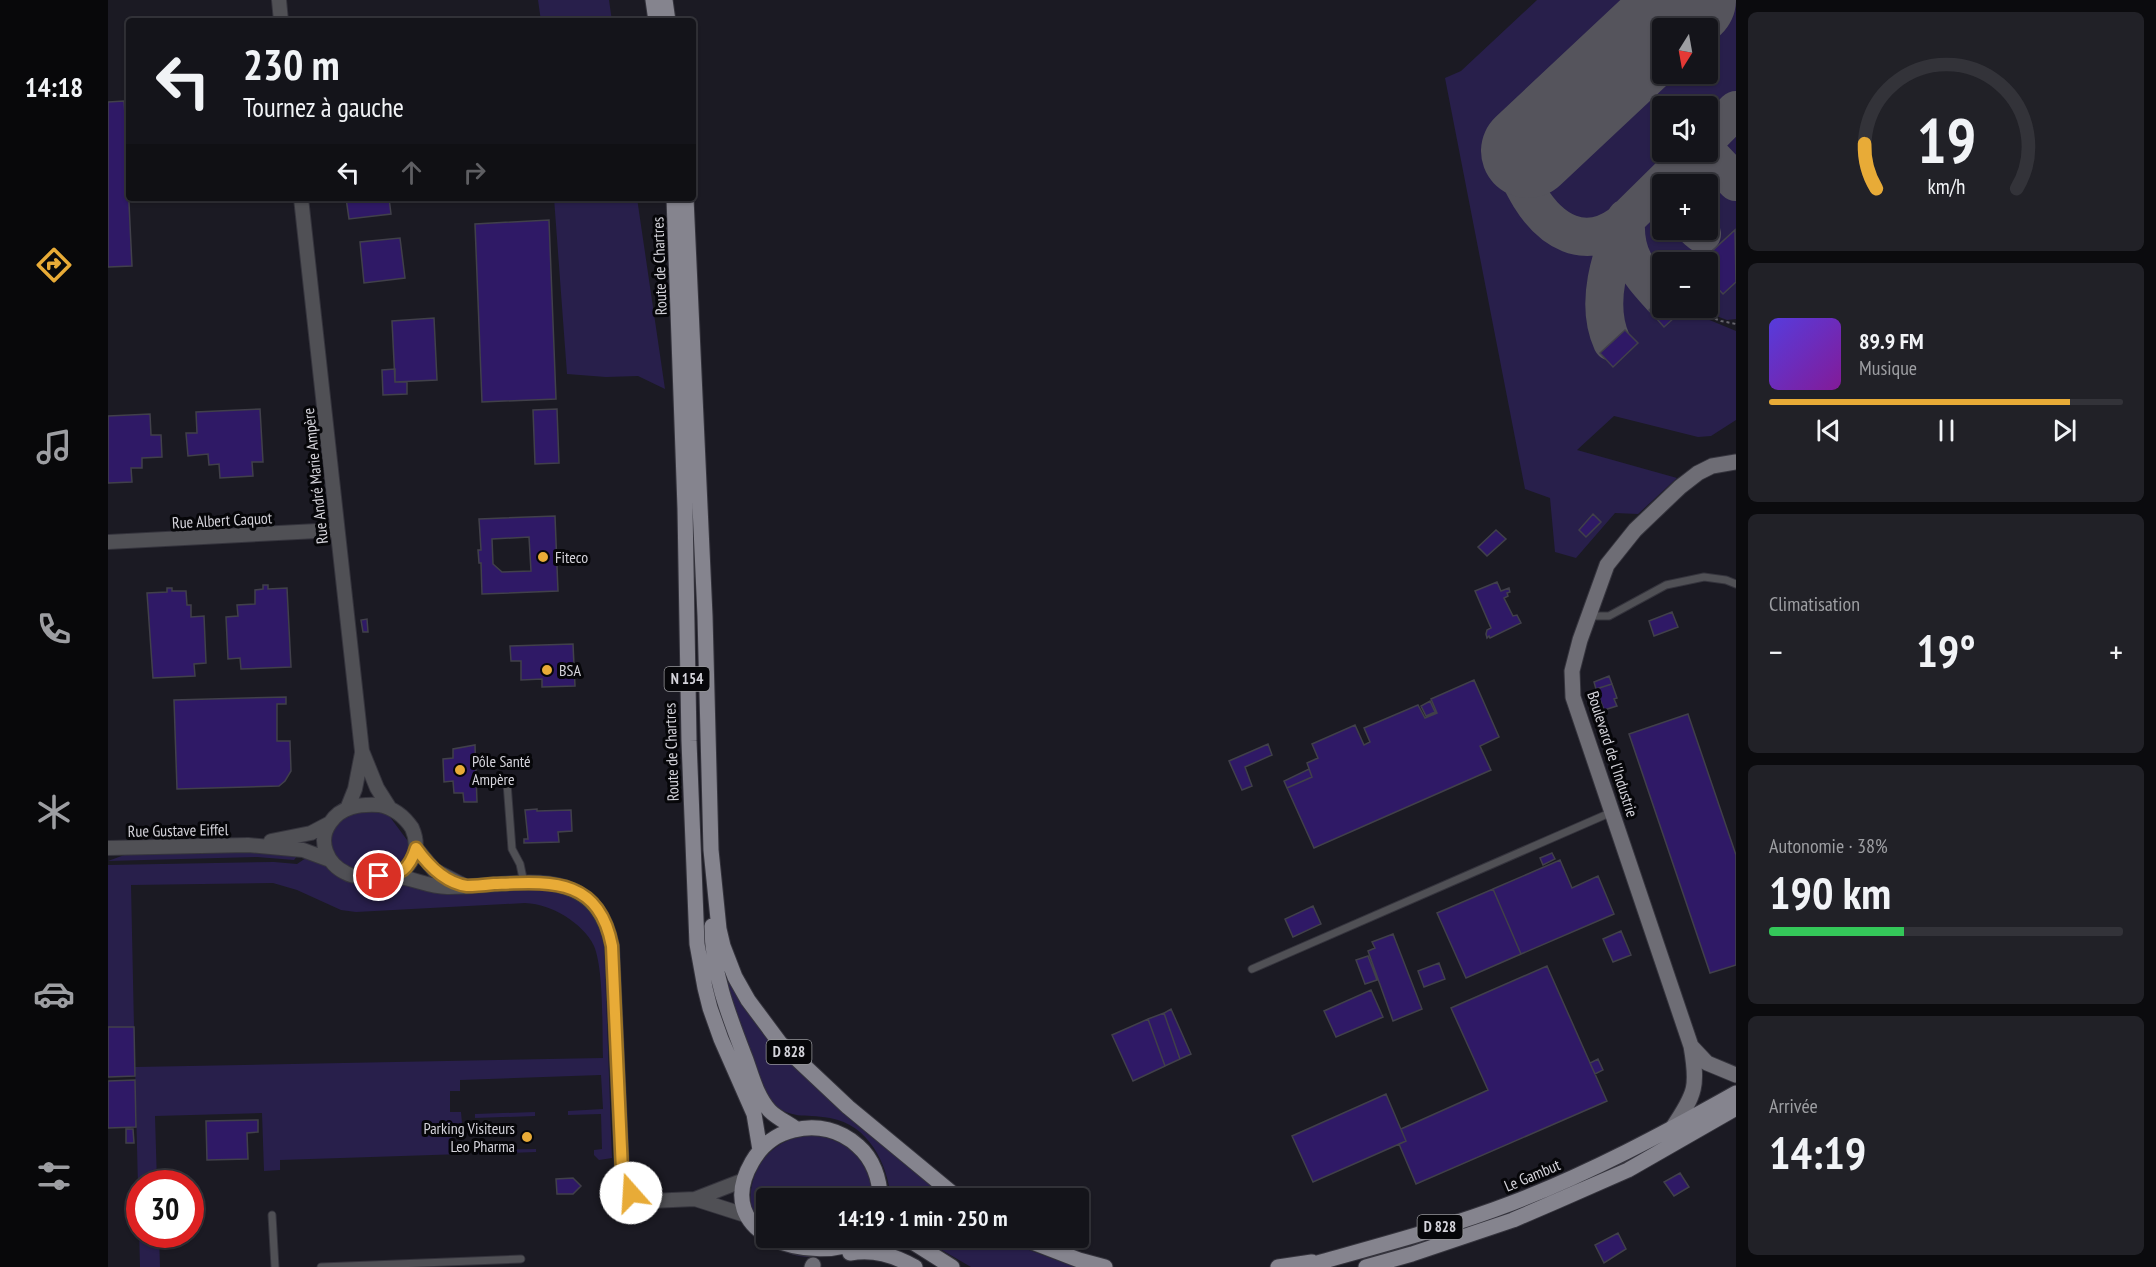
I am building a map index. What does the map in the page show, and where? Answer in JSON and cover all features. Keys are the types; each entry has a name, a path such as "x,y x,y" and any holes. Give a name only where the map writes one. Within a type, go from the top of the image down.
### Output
{"main road":[{"path":"653,0 656,18"},
{"path":"665,0 668,18"},
{"name":"Route de Chartres","path":"674,201 697,944 710,1008 754,1114 760,1149"},
{"name":"N 154","path":"686,201 705,616 712,943 724,1005 762,1100 771,1112 796,1129"},
{"name":"D 828","path":"711,850 719,929 723,946 735,977 766,1027 840,1100 946,1188"},
{"name":"Le Gambut","path":"1329,1259 1395,1241 1511,1203 1618,1157 1736,1093"},
{"name":"Le Gambut","path":"1366,1267 1513,1220 1628,1170 1736,1108"},
{"path":"774,1254 759,1241 745,1215 742,1197 744,1180 750,1164 760,1149 777,1137 808,1127 840,1134 859,1146 872,1164 877,1174 879,1188"},
{"path":"808,1265 832,1262 856,1248"},
{"path":"922,1248 952,1267"},
{"path":"1048,1248 1105,1267"},
{"path":"850,1253 866,1251 882,1253 915,1267"},
{"name":"D 828","path":"1278,1267 1329,1259"},
{"name":"D 828","path":"1304,1267 1329,1259"}],"street":[{"path":"279,0 281,18"},
{"name":"Rue André Marie Ampère","path":"301,201 363,751 377,788 389,807"},
{"name":"Boulevard de l'Industrie","path":"1673,1127 1690,1102 1696,1075 1691,1046 1574,697 1572,671 1607,565 1635,530 1680,487 1698,473 1712,466 1736,462"},
{"name":"Rue Albert Caquot","path":"108,542 337,530"},
{"name":"Rue André Marie Ampère","path":"347,808 355,789 363,751"},
{"path":"393,876 407,867 416,848 411,827 402,816 389,807 374,805 347,808 330,823 326,831 325,850 337,868 351,875 393,876 437,886 555,883 576,891 594,904 610,934 622,1171 628,1189 635,1196 645,1200 695,1199 745,1215"},
{"name":"Rue Gustave Eiffel","path":"248,845 311,833 330,823"},
{"name":"Rue Gustave Eiffel","path":"108,848 248,845 313,852 330,860"},
{"path":"416,848 434,870 465,886"},
{"path":"1691,1046 1707,1063 1736,1075"},
{"path":"695,1199 744,1180"}],"lane":[{"path":"1589,616 1609,616 1666,585 1704,577 1736,584"},
{"path":"507,783 512,849 520,864 524,883"},
{"path":"1252,969 1612,812"},
{"path":"272,1215 275,1267"},
{"path":"321,1267 520,1259"}],"path":[{"path":"1713,318 1736,324"}],"shaded area":[{"path":"538,0 609,0 612,18 541,18"},
{"path":"1537,0 1736,0 1736,319 1727,320 1718,317 1718,252 1652,252 1652,307 1649,310 1652,318 1656,318 1664,326 1673,318 1705,318 1736,331 1736,420 1711,436 1698,437 1614,416 1577,450 1677,478 1638,514 1615,513 1576,558 1555,552 1550,498 1525,489 1445,78 1461,71"},
{"path":"554,201 637,201 665,389 638,376 606,377 567,374"},
{"path":"371,811 387,813 410,844 408,850 403,859 392,867 364,870 348,868 337,859 334,853 332,832 335,825 343,818 355,813"},
{"path":"259,850 298,855 294,860 257,857 108,861 127,854"},
{"path":"306,858 324,865 340,878 360,883 396,882 444,892 544,889 563,892 584,905 596,920 604,941 612,1158 599,1160 594,1155 594,1150 602,1149 601,1114 568,1115 568,1111 603,1109 601,1075 460,1080 460,1091 450,1091 450,1112 461,1112 462,1123 451,1124 452,1144 463,1144 463,1154 280,1160 280,1170 264,1171 262,1113 155,1116 157,1170 138,1170 135,1067 603,1058 601,985 594,946 574,922 560,913 541,905 525,903 356,912 341,910 297,890 273,883 131,885 134,1027 108,1027 108,865 274,862 297,864"},
{"path":"728,973 746,1006 895,1154 935,1188 889,1188 874,1147 855,1129 844,1122 830,1118 791,1114 769,1101 721,974 726,978"},
{"path":"535,1112 535,1116 475,1118 475,1114"},
{"path":"810,1135 823,1137 845,1146 862,1163 871,1188 756,1188 756,1221 754,1217 751,1196 755,1175 766,1156 785,1142"},
{"path":"536,1149 536,1152 476,1154 476,1150"},
{"path":"140,1248 159,1248 160,1267 140,1267"},
{"path":"778,1248 843,1248 820,1257 806,1257"},
{"path":"938,1248 1025,1248 1075,1267 971,1267"}],"building":[{"path":"124,101 126,201 129,201 132,266 108,267 108,102"},
{"path":"346,201 389,201 391,214 349,219"},
{"path":"549,220 556,399 482,402 475,224"},
{"path":"1735,230 1736,282 1723,294 1718,289 1718,252 1711,252"},
{"path":"400,238 405,278 364,283 360,242"},
{"path":"434,318 437,380 395,382 392,321"},
{"path":"1656,318 1674,318 1664,327"},
{"path":"1625,330 1638,343 1613,367 1600,353"},
{"path":"395,369 395,382 407,382 407,394 383,395 382,370"},
{"path":"260,409 263,462 252,462 253,476 220,478 219,464 209,465 208,454 188,456 186,433 197,433 196,412"},
{"path":"557,409 559,463 535,464 533,410"},
{"path":"150,414 151,435 161,435 162,457 142,458 142,468 131,468 132,482 108,483 108,416"},
{"path":"1593,514 1601,522 1586,537 1579,530"},
{"name":"Fiteco","path":"555,516 558,591 482,594 481,563 479,563 478,550 481,550 479,519","holes":["529,537 531,571 502,572 493,564 492,539"]},
{"path":"1496,530 1506,539 1487,556 1478,547"},
{"path":"1497,582 1501,591 1509,588 1508,596 1504,598 1513,616 1517,615 1521,623 1487,638 1487,630 1491,628 1475,591"},
{"path":"263,585 268,585 268,589 287,588 291,667 241,669 240,658 228,659 226,617 238,616 237,605 255,604 255,590 263,589"},
{"path":"167,588 172,588 172,591 186,591 187,605 191,605 191,617 204,616 206,663 194,664 195,676 153,678 147,593 167,592"},
{"path":"1672,612 1678,627 1654,636 1649,621"},
{"path":"367,619 368,632 363,632 361,620"},
{"name":"BSA","path":"573,644 575,686 542,687 542,679 521,680 521,661 511,661 510,646"},
{"path":"1609,676 1612,684 1596,689 1594,682"},
{"path":"1474,680 1499,737 1480,746 1491,770 1314,848 1287,788 1312,777 1307,763 1318,758 1312,744 1355,725 1364,745 1370,742 1364,728 1418,705 1425,718 1437,713 1431,699"},
{"path":"1612,684 1617,706 1604,710 1596,689"},
{"path":"286,697 286,704 277,704 277,741 290,741 291,771 285,781 279,786 177,789 174,700"},
{"path":"1430,701 1435,712 1426,716 1421,706"},
{"path":"1688,714 1736,855 1736,965 1710,973 1629,734"},
{"path":"1268,744 1272,755 1245,767 1252,786 1242,790 1229,761"},
{"name":"Pôle Santé Ampère","path":"475,745 477,802 464,802 463,793 454,793 453,781 444,782 443,759 453,758 453,749"},
{"path":"1309,769 1312,777 1287,788 1284,781"},
{"path":"537,809 537,811 571,810 572,831 558,832 559,842 524,843 524,839 528,839 525,810"},
{"path":"1552,853 1555,859 1543,865 1540,858"},
{"path":"1560,860 1572,888 1598,876 1614,914 1521,954 1493,889"},
{"path":"1493,889 1521,954 1466,978 1437,913"},
{"path":"1313,906 1321,924 1293,937 1285,919"},
{"path":"1621,931 1631,955 1613,962 1603,939"},
{"path":"1393,934 1422,1009 1393,1021 1368,951 1375,948 1372,942"},
{"path":"1368,956 1377,980 1365,984 1356,960"},
{"path":"1439,963 1445,979 1424,987 1418,971"},
{"path":"1547,966 1607,1101 1416,1184 1399,1144 1406,1141 1401,1129 1488,1090 1451,1008"},
{"path":"1371,990 1383,1017 1336,1037 1324,1011"},
{"path":"1171,1009 1191,1054 1180,1059 1164,1013"},
{"path":"1164,1013 1180,1059 1165,1066 1148,1019"},
{"path":"1148,1019 1165,1066 1133,1081 1112,1035"},
{"path":"108,1027 134,1027 135,1076 108,1077"},
{"path":"1598,1059 1603,1070 1595,1074 1590,1063"},
{"path":"135,1080 136,1127 108,1128 108,1081"},
{"path":"1386,1094 1406,1141 1313,1182 1292,1136"},
{"path":"258,1120 258,1132 247,1133 248,1159 207,1160 206,1121"},
{"path":"126,1129 133,1129 134,1143 126,1143"},
{"path":"1680,1173 1689,1187 1674,1196 1664,1182"},
{"path":"573,1178 581,1186 573,1194 557,1194 556,1179"},
{"path":"1618,1233 1626,1249 1604,1263 1595,1245"}],"taxiway":[{"path":"1718,128 1736,110"},
{"path":"1528,151 1519,161 1518,170 1530,197 1538,209 1558,228 1581,237 1607,233 1620,225 1684,162"},
{"path":"1717,162 1736,182"},
{"path":"1612,342 1604,311 1605,295 1610,263 1626,218"},
{"path":"1626,220 1630,254 1652,287"}],"runway":[{"path":"1528,151 1689,0"}],"place":[{"name":"Fiteco","path":"543,557"},
{"name":"BSA","path":"547,670"},
{"name":"Pôle Santé Ampère","path":"460,770"},
{"name":"Parking Visiteurs Leo Pharma","path":"527,1137"}],"route":[{"path":"379,876 393,876 401,872 414,856 416,848 434,870 465,886 555,883 567,886 594,904 606,924 612,946 622,1171 631,1193"}]}
